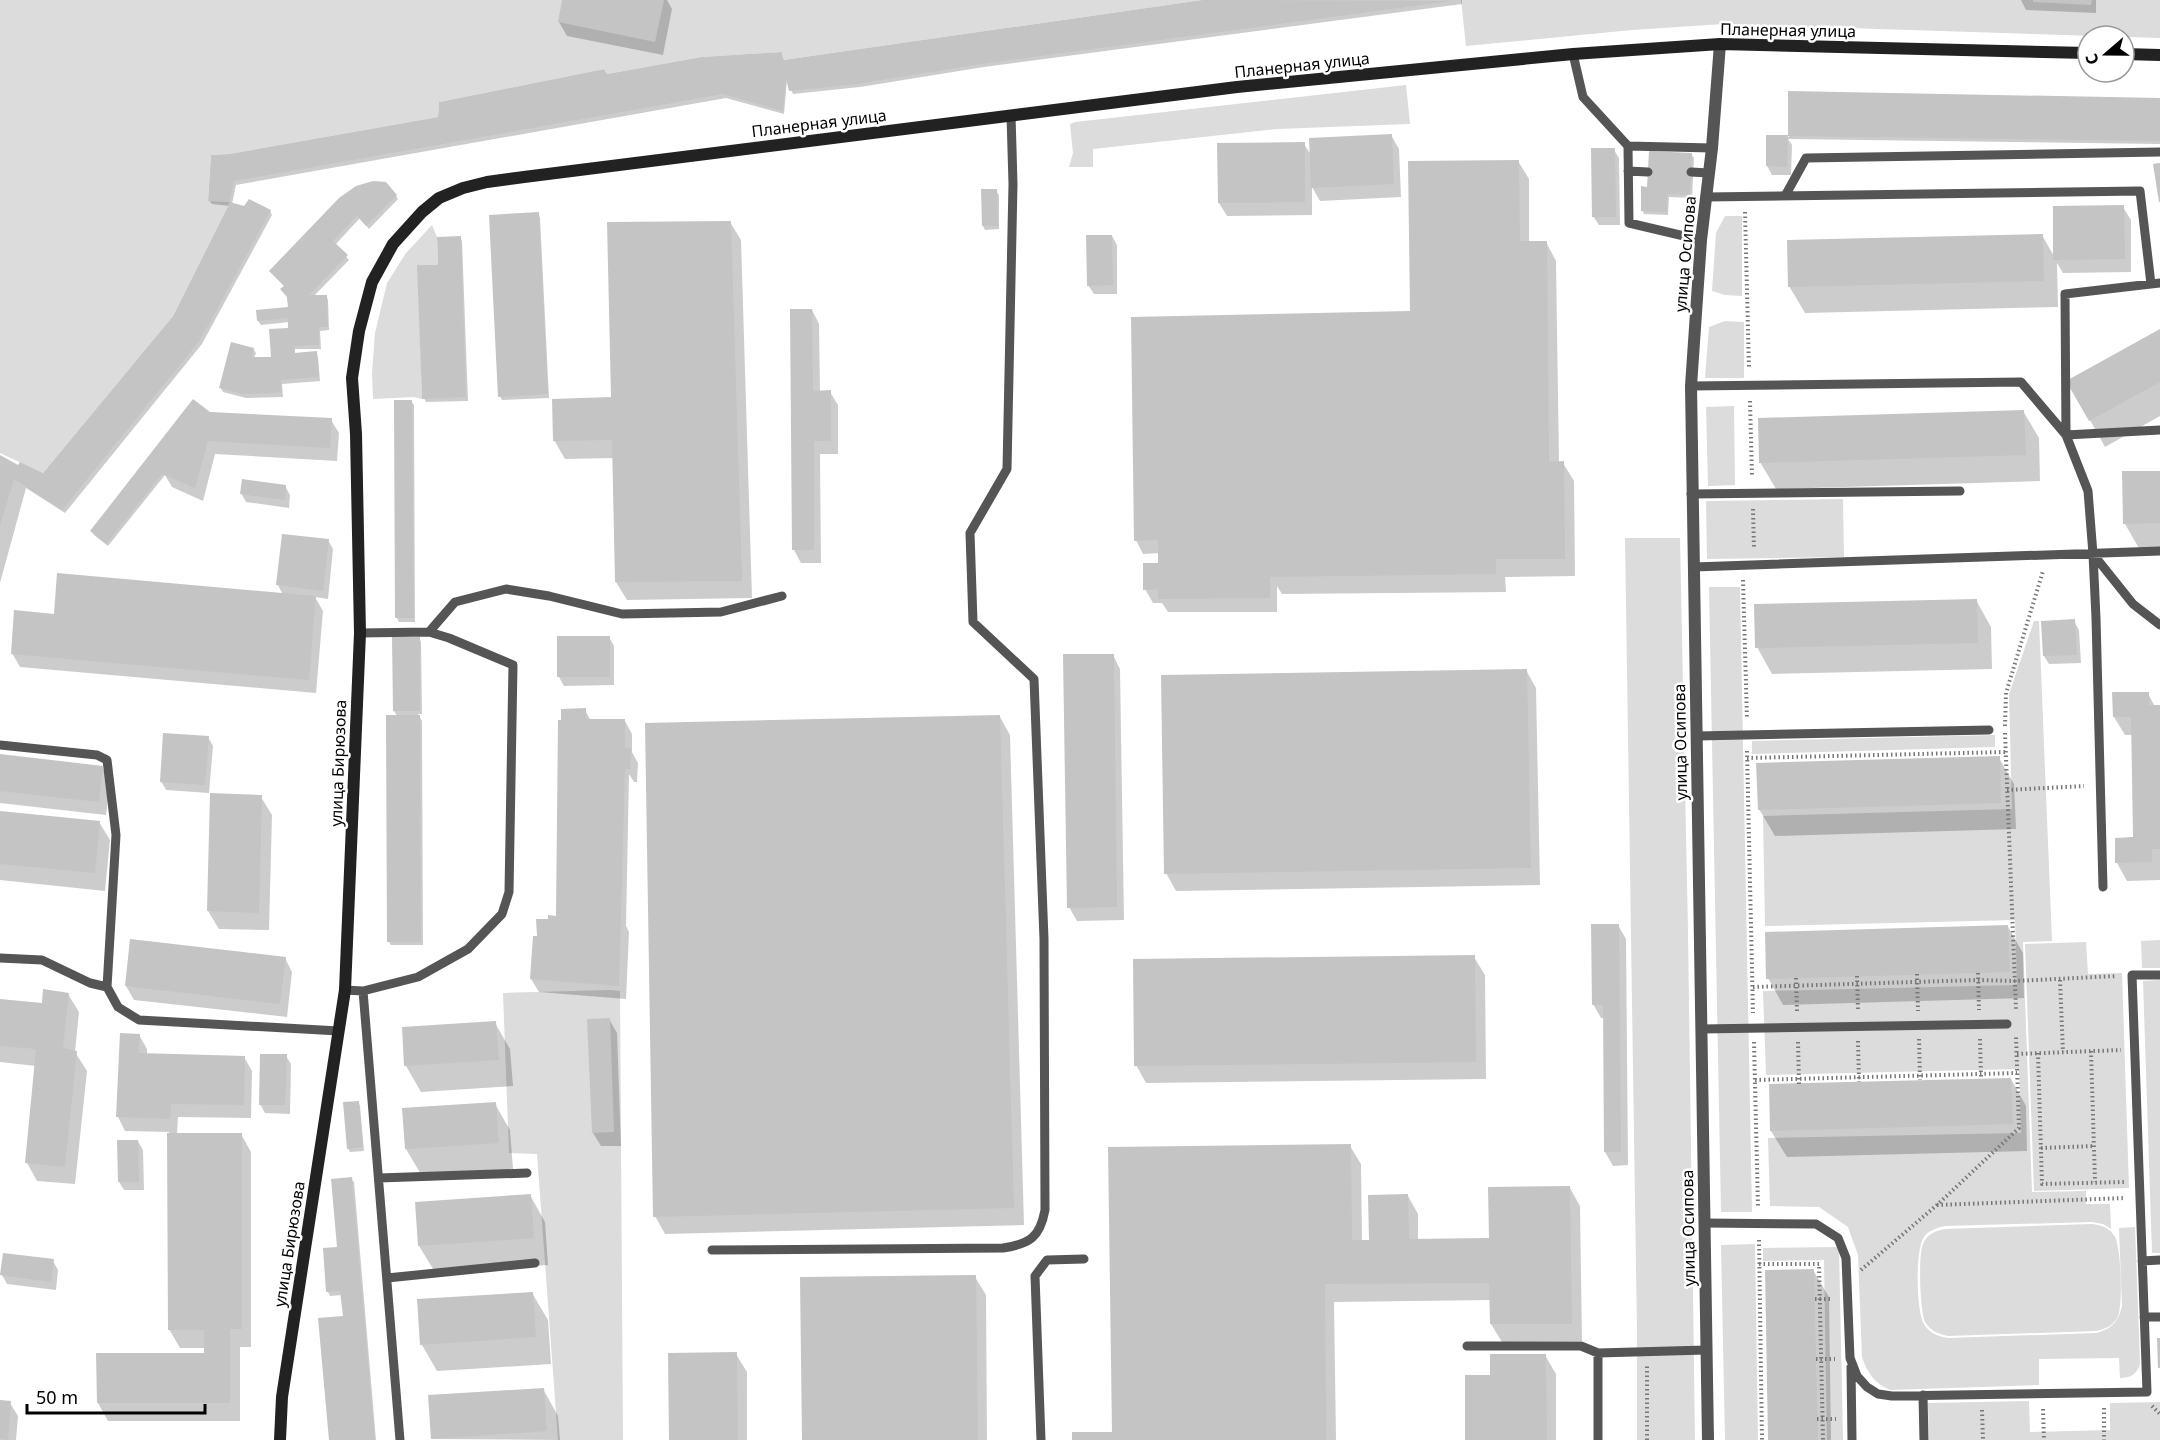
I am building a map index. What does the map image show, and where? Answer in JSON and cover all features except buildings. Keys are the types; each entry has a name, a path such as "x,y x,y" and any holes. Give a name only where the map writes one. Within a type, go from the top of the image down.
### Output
{"main road":[{"name":"Планерная улица","path":"524,177 1237,87 1573,54 1720,44 2076,53"},
{"path":"2136,54 2160,55"},
{"name":"улица Бирюзова","path":"280,1440 282,1397 345,990 360,633 352,378 359,331 372,282 393,244 422,212 439,198 463,188 524,177"}],"street":[{"name":"улица Осипова","path":"1708,1440 1690,386 1701,240 1712,148 1720,44"}],"lane":[{"path":"1573,54 1583,97 1628,146 1629,223 1701,240"},
{"path":"712,1250 1003,1248 1022,1245 1034,1237 1042,1223 1045,1210 1044,939 1034,679 973,622 970,533 1007,469 1013,184 1011,115"},
{"path":"1628,146 1712,148"},
{"path":"1785,196 1806,158 2160,152"},
{"path":"1628,171 1648,172"},
{"path":"1691,172 1709,173"},
{"path":"1707,196 2140,190 2155,284 2065,294 2066,435"},
{"path":"1690,386 2021,382 2066,435 2088,491 2096,618 2103,887"},
{"path":"2066,435 2160,429"},
{"path":"1691,494 1960,491"},
{"path":"1694,567 2160,551"},
{"path":"2092,554 2133,604 2160,625"},
{"path":"429,632 455,603 506,590 549,596 622,614 721,612 782,596"},
{"path":"345,990 363,991 418,977 468,949 502,914 509,892 513,665 429,632 360,633"},
{"path":"1697,736 1989,730"},
{"path":"0,745 97,755 107,760 116,835 107,987 118,1007 139,1020 339,1031"},
{"path":"0,958 42,960 90,983 107,987"},
{"path":"1851,1358 1857,1376 1867,1388 1878,1394 1892,1396 2147,1392 2132,975 2160,975"},
{"path":"363,991 400,1440"},
{"path":"1701,1029 2007,1024"},
{"path":"379,1178 527,1173"},
{"path":"1704,1223 1816,1224 1838,1238 1846,1258 1848,1281 1852,1440"},
{"path":"1041,1440 1035,1276 1047,1260 1084,1259"},
{"path":"2142,1261 2160,1260"},
{"path":"387,1278 535,1263"},
{"path":"2144,1317 2160,1317"},
{"path":"1467,1346 1581,1346 1598,1353 1706,1350"},
{"path":"1598,1353 1598,1440"},
{"path":"1923,1395 1924,1440"}],"path":[{"path":"2016,1012 2007,790 2006,693 2048,556"},
{"path":"1743,566 1762,1440"},
{"path":"1747,758 2006,752"},
{"path":"2007,790 2101,786"},
{"path":"1752,987 1978,980 2060,980 2132,975"},
{"path":"2060,980 2063,1052"},
{"path":"1848,1281 1937,1205 2019,1128 2016,1033"},
{"path":"2017,1054 2135,1050"},
{"path":"2091,1051 2095,1183"},
{"path":"2038,1053 2042,1184 2140,1181"},
{"path":"1755,1080 2018,1073"},
{"path":"2041,1148 2094,1146"},
{"path":"1937,1205 2140,1198"},
{"path":"1759,1264 1820,1264 1823,1440"},
{"path":"1647,1352 1647,1440"},
{"path":"2103,1392 2104,1440"},
{"path":"1982,1394 1983,1440"},
{"path":"2043,1394 2044,1440"}],"shaded area":[{"path":"0,0 1202,0 783,60 782,52 701,57 607,74 604,69 439,102 438,117 229,154 211,155 208,200 230,202 173,316 43,473 0,453"},
{"path":"1461,0 2160,0 2160,38 2136,37 2136,24 2076,24 2076,35 1723,24 1466,46"},
{"path":"1406,85 1410,124 1277,129 1093,149 1093,167 1069,167 1073,153 1070,124 1075,122"},
{"path":"1725,216 1742,216 1742,296 1725,295 1712,291 1716,233"},
{"path":"432,225 437,237 438,265 418,265 422,399 414,397 373,399 375,333 387,283 406,253"},
{"path":"1725,321 1744,322 1744,378 1705,378 1709,327"},
{"path":"1734,406 1735,485 1708,486 1706,407"},
{"path":"1843,499 1844,557 1707,559 1706,501"},
{"path":"1625,538 1680,538 1695,1440 1637,1440"},
{"path":"1709,587 1740,587 1752,1212 1721,1212"},
{"path":"2034,621 2039,621 2052,941 2023,942 2032,1192 2086,1191 2086,1204 2110,1204 2111,1229 2103,1224 2092,1222 1945,1226 1933,1230 1924,1237 1919,1254 1919,1307 1926,1327 1934,1334 1948,1338 2102,1331 2114,1324 2122,1305 2119,1228 2135,1227 2140,1363 2133,1375 2120,1378 2119,1358 2039,1359 2039,1385 1890,1390 1872,1377 1862,1357 1858,1255 1848,1227 1819,1207 1770,1206 1768,1138 2021,1133 2019,1069 1766,1075 1763,991 2017,985 2015,920 1765,926 1763,816 2012,809 2009,694"},
{"path":"1995,735 1995,747 1752,754 1752,741"},
{"path":"2160,940 2160,968 2142,968 2141,941"},
{"path":"2086,942 2088,974 2122,973 2129,1188 2034,1191 2025,944"},
{"path":"2160,980 2160,1253 2152,1253 2143,981"},
{"path":"620,991 623,1440 558,1440 537,1154 509,1153 503,993"},
{"path":"2092,1224 2111,1231 2119,1252 2120,1310 2114,1322 2109,1326 2096,1331 1948,1336 1935,1332 1925,1322 1921,1295 1921,1250 1927,1238 1932,1234 1945,1229"},
{"path":"1755,1244 1758,1440 1725,1440 1721,1245"},
{"path":"1839,1247 1843,1440 1827,1440 1824,1260 1763,1261 1763,1248"},
{"path":"2029,1401 2030,1432 2110,1430 2110,1403 2160,1402 2160,1440 1929,1440 1928,1403"}]}
